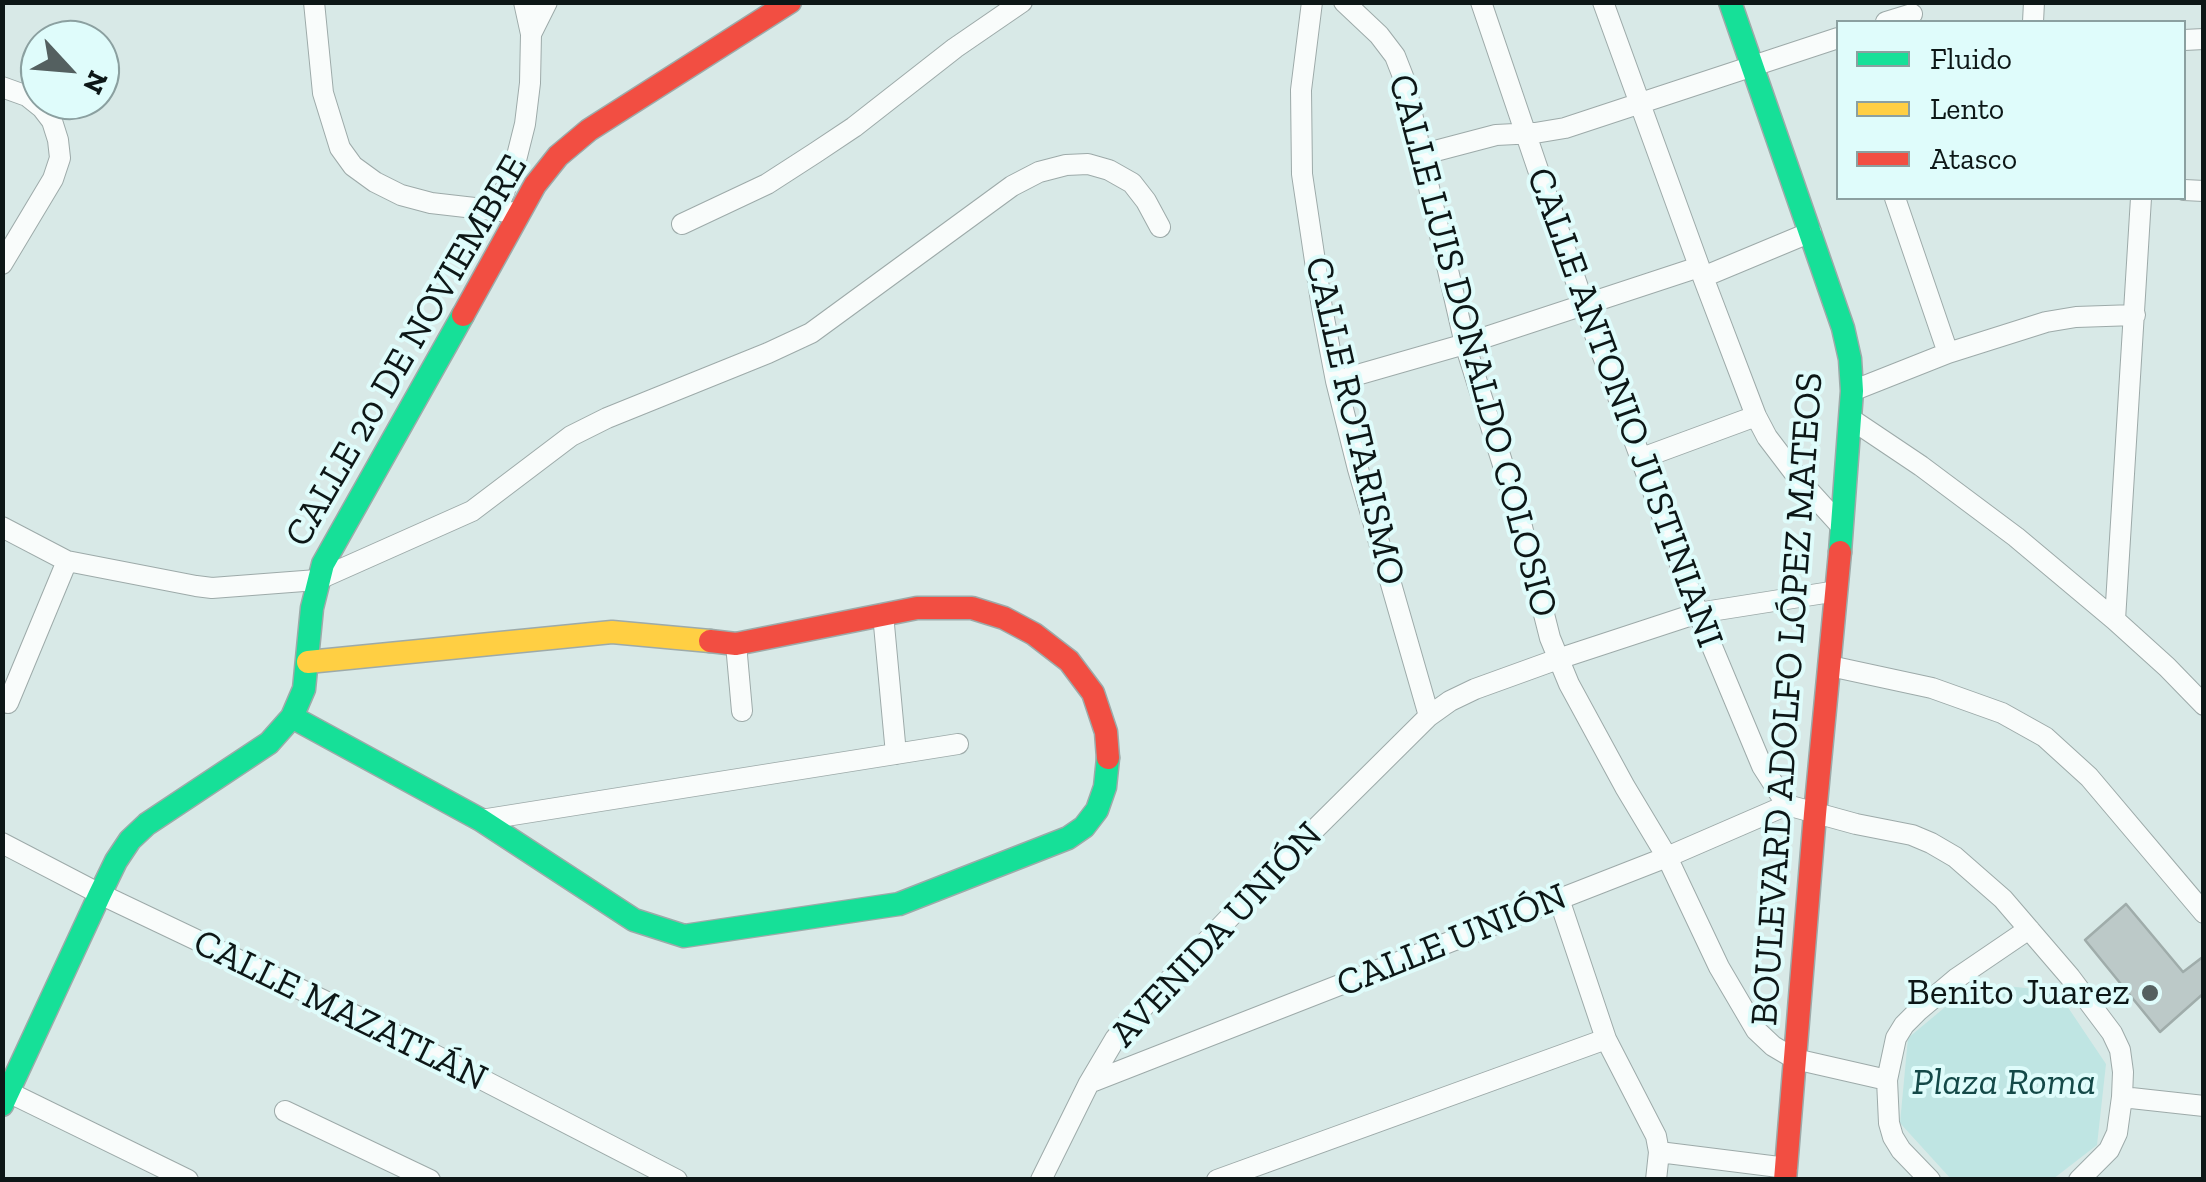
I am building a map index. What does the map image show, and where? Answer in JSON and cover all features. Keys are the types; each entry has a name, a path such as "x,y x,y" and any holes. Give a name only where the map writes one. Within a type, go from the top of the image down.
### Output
{"street":[{"path":"314,2 323,94 340,148 353,166 374,182 401,194 507,211 526,124 530,83 531,34 524,2"},
{"path":"531,34 547,2"},
{"name":"CALLE 20 DE NOVIEMBRE","path":"5,1095 123,851 146,824 269,743 292,716 304,689 317,580 332,544 507,211 558,156 589,130 790,2"},
{"path":"682,224 767,184 816,153 954,48 1022,2"},
{"name":"CALLE ROTARISMO","path":"1312,2 1301,90 1302,174 1322,308 1358,469 1429,716"},
{"name":"CALLE LUIS DONALDO COLOSIO","path":"1344,2 1380,35 1394,56 1413,111 1465,344 1520,519 1558,659 1586,719 1667,857 1743,1010 1772,1046 1795,1059"},
{"name":"CALLE ANTONIO JUSTINIANI","path":"1481,2 1584,305 1698,613 1762,766 1787,805"},
{"path":"1603,2 1756,416 1790,468 1842,528"},
{"name":"BOULEVARD ADOLFO LÓPEZ MATEOS","path":"1730,2 1842,328 1850,359 1852,392 1786,1174"},
{"path":"1420,155 1496,134 1565,128 1836,39"},
{"path":"2,87 27,96 42,108 52,121 60,158 53,179 2,264"},
{"path":"2,527 67,561 212,588 317,580 472,511 583,430 812,333 1012,186 1039,172 1088,164 1109,170 1132,183 1160,227"},
{"path":"1896,200 1948,353"},
{"path":"2115,620 2140,200"},
{"path":"1336,381 1701,272 1811,232"},
{"path":"1852,392 1948,353 2046,322 2135,315"},
{"path":"1642,458 1756,416"},
{"path":"1851,420 2016,537 2115,620 2204,705"},
{"path":"2,726 6,694 67,561"},
{"name":"AVENIDA UNIÓN","path":"1041,1180 1089,1084 1129,1022 1429,716 1475,689 1698,613 1837,591"},
{"path":"292,716 481,820 634,920 684,936 899,904 1068,838 1084,827 1097,810 1108,760 1106,732 1093,693 1069,661 1020,626 972,608 917,608 736,644 612,632 308,662"},
{"path":"883,614 896,754"},
{"path":"736,644 742,711"},
{"path":"1830,666 1932,688 2002,714 2046,737 2090,777 2204,914"},
{"path":"481,820 958,744"},
{"path":"1787,805 1912,836 1955,857 1982,878 2070,977 2112,1033 2120,1050 2123,1072 2117,1133 2109,1150 2079,1180"},
{"name":"CALLE UNIÓN","path":"1089,1084 1667,857 1787,805"},
{"name":"CALLE MAZATLÁN","path":"2,843 392,1033 670,1178"},
{"path":"1559,898 1606,1039 1656,1136 1656,1180"},
{"path":"1930,1180 1900,1150 1893,1137 1887,1080 1896,1038 1911,1017 1957,978 2029,928"},
{"path":"1217,1180 1606,1039"},
{"path":"1795,1059 1887,1080"},
{"path":"5,1095 188,1180"},
{"path":"2122,1097 2204,1106"},
{"path":"286,1110 430,1180"},
{"path":"1658,1152 1786,1174"}],"green space":[{"name":"Plaza Roma","path":"1974,983 2057,991 2106,1064 2097,1145 2053,1179 1951,1179 1900,1123 1908,1038"}],"building":[{"path":"2126,904 2183,972 2204,956 2204,993 2160,1032 2085,940"}],"traffic: fast":[{"path":"1730,2 1843,328 1850,359 1852,391 1840,552"},
{"path":"2,1105 100,894 130,840 147,824 269,743 292,717 304,689 312,608 323,564 463,315"},
{"path":"292,717 481,820 634,920 684,936 899,904 1068,838 1084,827 1097,810 1105,787 1108,758"}],"traffic: slow":[{"path":"308,662 612,632 710,641"}],"traffic: jam":[{"path":"463,315 535,185 558,156 589,130 790,2"},
{"path":"1785,1180 1840,552"},
{"path":"710,641 736,644 917,608 972,608 1004,618 1034,634 1069,661 1093,693 1106,732 1108,758"}],"place":[{"name":"Benito Juarez","path":"2150,993"}]}
